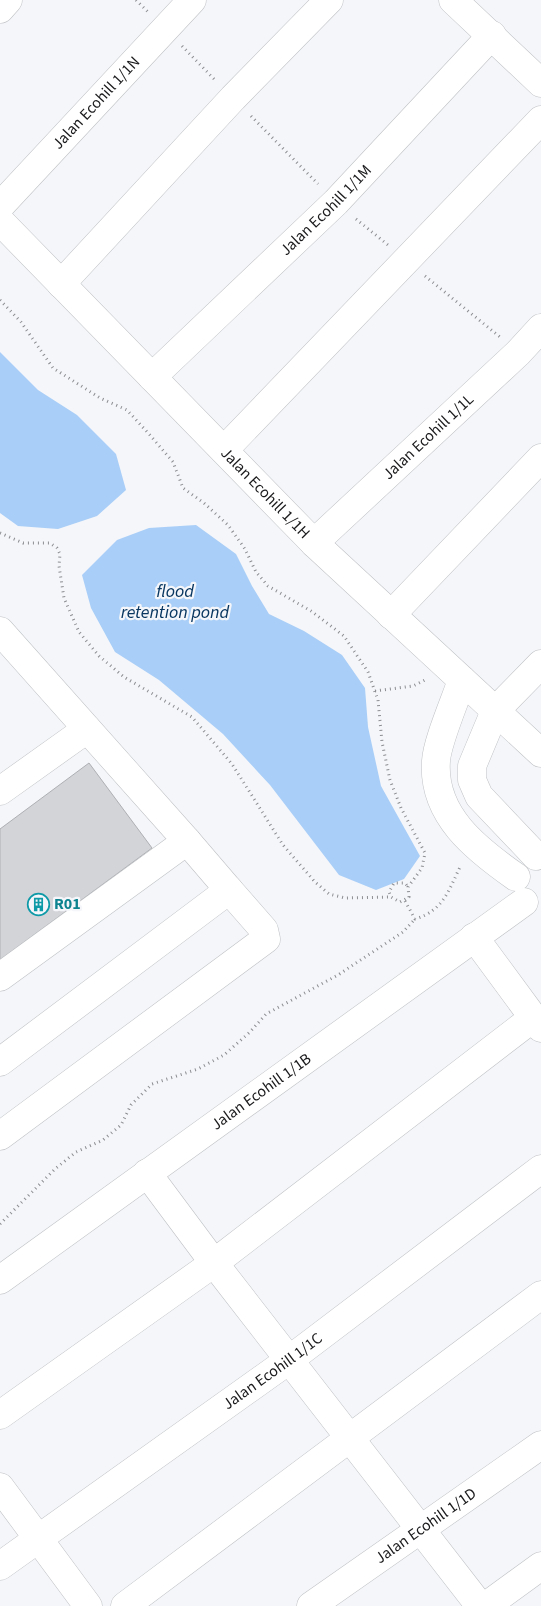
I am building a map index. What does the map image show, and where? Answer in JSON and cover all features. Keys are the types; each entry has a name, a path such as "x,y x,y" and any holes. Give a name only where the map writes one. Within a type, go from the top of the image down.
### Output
{"street":[{"path":"0,8 8,0"},
{"name":"Jalan Ecohill 1/1N","path":"0,206 192,0"},
{"path":"61,284 233,98 329,0"},
{"path":"453,0 541,83"},
{"name":"Jalan Ecohill 1/1M","path":"152,377 336,202 492,35"},
{"path":"224,450 541,120"},
{"name":"Jalan Ecohill 1/1H","path":"0,221 314,542 541,753"},
{"name":"Jalan Ecohill 1/1L","path":"314,542 518,353 541,328"},
{"path":"391,615 541,458"},
{"path":"0,631 264,930 266,939 0,1136"},
{"path":"538,856 480,796 472,780 472,766 495,711 541,664"},
{"path":"455,674 436,759 436,789 450,816 485,855 527,897"},
{"path":"0,791 87,729"},
{"path":"0,978 186,842"},
{"name":"Jalan Ecohill 1/1B","path":"0,1280 527,897 522,865 538,856"},
{"path":"0,1062 229,890"},
{"path":"0,1414 214,1263 537,1023 474,937"},
{"name":"Jalan Ecohill 1/1C","path":"0,1566 289,1360 541,1169"},
{"path":"147,1173 214,1263 480,1606"},
{"path":"125,1606 541,1295"},
{"name":"Jalan Ecohill 1/1D","path":"311,1606 421,1531 541,1445"},
{"path":"0,1487 88,1606"},
{"path":"486,1606 541,1566"}],"path":[{"path":"0,300 21,322 53,368 100,398 127,410 173,462 183,488 204,503 228,525 245,549 256,572 268,586 311,611 344,636 368,672 378,700 382,742 390,780 401,808 425,853 422,868 408,887"},
{"path":"0,533 23,543 50,543 57,548 60,554 64,598 79,632 99,656 124,677 192,717 232,764 283,845 315,882 329,894 345,898 391,897"},
{"path":"375,691 413,686 455,674"},
{"path":"0,1224 55,1169 76,1152 103,1140 121,1125 131,1105 152,1084 198,1069 224,1055 250,1032 266,1014 338,975 403,932 415,919 441,906 461,865 466,863"},
{"path":"394,883 405,883 408,887 409,897 405,901 394,901 391,897 389,892 394,883"},
{"path":"405,901 415,919"}],"water":[{"path":"0,352 38,390 77,415 116,454 126,490 97,516 58,529 18,526 0,513"},
{"name":"flood retention pond","path":"196,525 236,554 269,614 304,631 342,655 365,688 368,727 381,786 420,856 404,879 376,890 339,875 270,785 223,734 159,680 115,652 91,608 82,575 117,540 149,528"}],"building":[{"name":"R01","path":"89,763 152,848 0,960 0,829"}],"place":[{"name":"R01","path":"38,904"}]}
